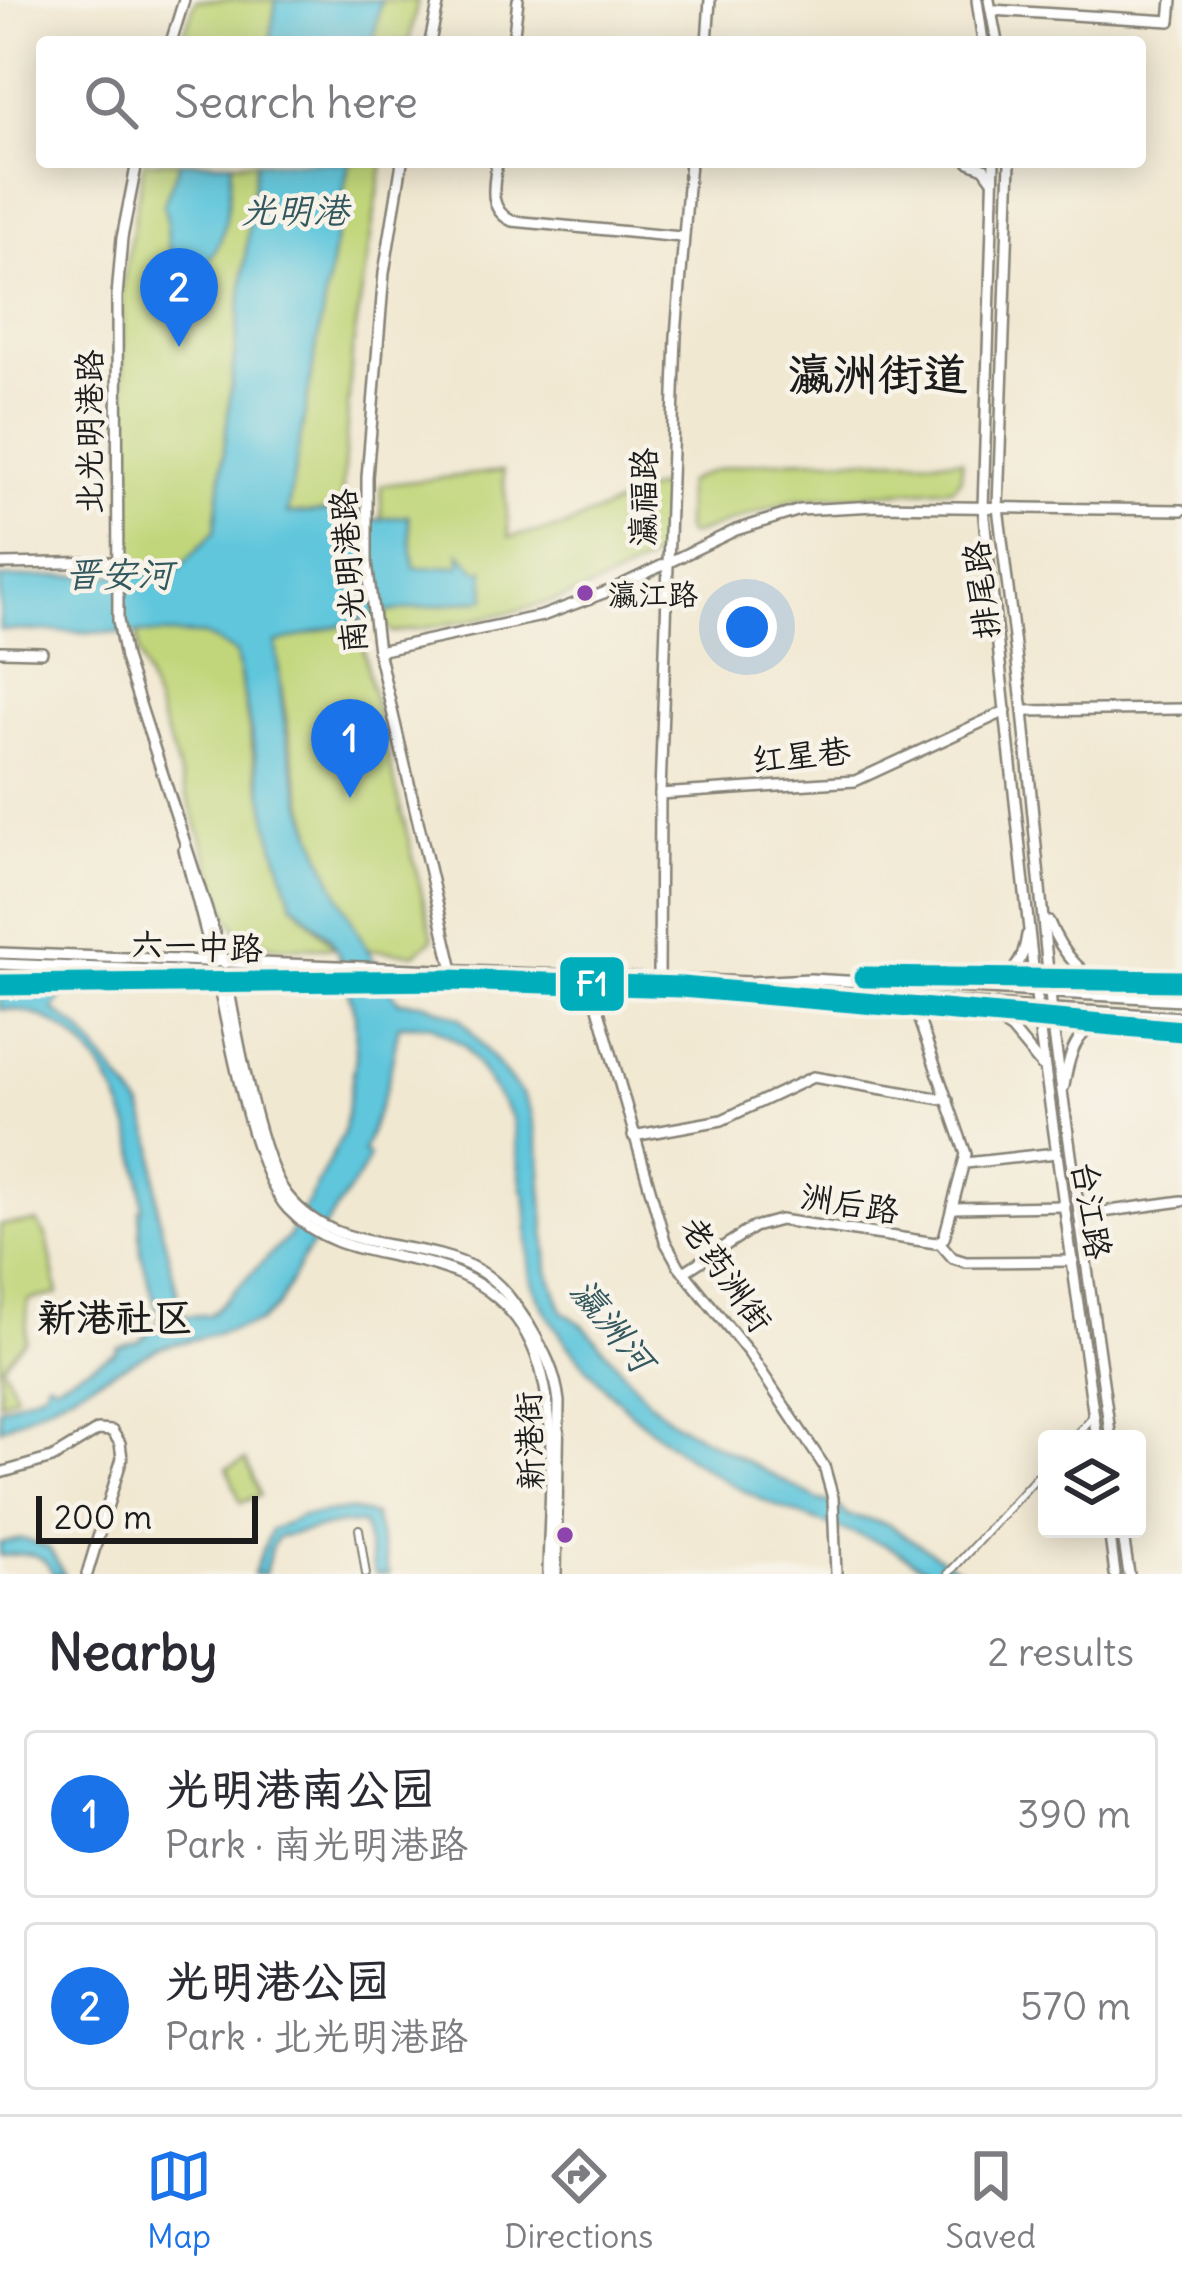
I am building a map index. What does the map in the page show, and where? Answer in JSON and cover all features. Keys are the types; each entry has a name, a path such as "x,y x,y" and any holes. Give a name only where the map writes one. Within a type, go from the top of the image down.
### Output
{"street":[{"path":"173,36 184,0"},
{"path":"431,36 439,0"},
{"path":"514,36 518,0"},
{"path":"708,36 713,0"},
{"path":"976,0 982,36"},
{"path":"996,36 990,5 1169,21 1172,0"},
{"name":"北光明港路","path":"136,168 117,296 120,638 220,968"},
{"name":"南光明港路","path":"401,168 384,273 366,543 377,651 453,970"},
{"path":"497,168 494,202 499,214 512,221 681,237"},
{"name":"瀛福路","path":"659,979 660,794 681,237 689,168"},
{"path":"984,168 994,184"},
{"name":"排尾路","path":"994,168 983,508 1037,989"},
{"name":"排尾路","path":"1010,168 998,507 1051,1010"},
{"path":"377,651 542,616 609,591 736,530 800,510 855,506 1182,510"},
{"path":"0,564 116,568"},
{"path":"0,651 42,652"},
{"path":"1023,710 1182,709"},
{"name":"红星巷","path":"660,794 855,781 1006,711"},
{"path":"974,987 1004,978 1021,963 1029,911"},
{"path":"1044,911 1062,949 1078,967 1110,990 1137,995"},
{"name":"六一中路","path":"0,953 386,982 912,1000 1182,1017"},
{"name":"六一中路","path":"0,964 327,966 1037,989 1182,1000"},
{"name":"新港街","path":"220,968 260,1158 289,1204 328,1234 468,1265 491,1279 515,1304 544,1349 559,1395 552,1574"},
{"name":"台江路","path":"1037,989 1095,1430"},
{"name":"老药洲街","path":"593,990 658,1223 684,1272 749,1353 824,1466 833,1503 836,1574"},
{"path":"912,1000 965,1148 966,1163 943,1238"},
{"path":"971,1003 1024,1042 1046,1079"},
{"name":"台江路","path":"1051,1010 1111,1430"},
{"path":"1062,1097 1076,1038 1096,1023 1135,1016"},
{"path":"633,1136 722,1120 814,1076 948,1100"},
{"path":"966,1163 1056,1153"},
{"path":"1081,1215 1182,1201"},
{"path":"953,1208 1065,1206"},
{"name":"洲后路","path":"684,1272 754,1227 784,1219 943,1238 953,1258 966,1262 1073,1261"},
{"path":"1080,1430 1093,1416"},
{"path":"0,1473 52,1457 98,1430 112,1431 122,1458 87,1574"},
{"path":"948,1574 1038,1476"},
{"path":"358,1529 366,1574"},
{"path":"1110,1538 1115,1574"},
{"path":"1123,1538 1129,1574"}],"green space":[{"path":"196,0 276,0 271,36 183,36"},
{"path":"381,0 418,0 410,36 374,36"},
{"path":"143,168 255,168 215,531 174,573 127,576 122,289"},
{"path":"348,168 382,168 352,352 341,511 286,514"},
{"path":"962,460 961,478 952,488 793,500 688,536 685,530 686,483 708,472 777,461"},
{"path":"503,471 509,537 561,528 663,484 663,541 658,554 596,586 530,608 392,633 384,622 386,612 485,599 484,571 460,556 461,566 414,569 408,516 381,519 381,485"},
{"path":"359,621 433,939 415,954 366,949 346,913 315,839 287,723 275,642"},
{"path":"137,633 205,635 236,653 255,766 292,902 335,948 277,947 243,939 227,914 139,654"},
{"path":"37,1222 47,1238 58,1294 28,1300 26,1339 3,1365 16,1394 0,1402 0,1225"},
{"path":"246,1460 260,1495 241,1503 227,1468"}],"water":[{"path":"276,0 381,0 374,36 271,36"},
{"path":"178,168 231,168 225,225 213,255 204,264 180,265 171,253 163,206"},
{"name":"光明港","path":"255,168 348,168 287,514 341,511 355,522 408,516 414,568 460,566 460,553 478,571 484,570 486,599 386,612 276,643 290,754 320,851 398,1001 424,1003 460,1018 523,1096 540,1157 548,1270 563,1312 583,1325 650,1402 675,1423 848,1515 887,1524 966,1574 932,1572 883,1544 754,1496 659,1436 601,1383 554,1324 532,1282 527,1207 512,1118 465,1046 430,1025 399,1025 387,1086 363,1152 369,1155 364,1169 301,1261 278,1306 258,1323 159,1348 0,1429 0,1408 44,1390 47,1380 55,1384 117,1348 140,1341 160,1321 141,1254 140,1179 124,1112 88,1052 63,1029 34,1014 0,1009 0,989 57,992 61,997 54,1010 80,1029 142,1108 154,1146 158,1213 183,1316 210,1315 289,1236 343,1134 356,1056 355,1015 330,938 292,902 270,831 236,653 204,635 0,630 0,578 174,573 215,531"},
{"path":"349,1510 374,1515 389,1574 375,1574 363,1524 340,1524 278,1537 265,1574 253,1574 271,1530 302,1516"},
{"path":"23,1539 49,1548 64,1574 53,1574 43,1560 31,1554 0,1556 0,1543"}],"transit line":[{"name":"F1","path":"864,977 1182,981"},
{"name":"F1","path":"0,985 449,980 682,987 1182,1031"}],"place":[{"name":"光明港公园","path":"179,347"},
{"name":"瀛江路","path":"585,593"},
{"name":"光明港南公园","path":"350,798"}],"district":[{"name":"瀛洲街道","path":"878,374"},
{"name":"新港社区","path":"115,1317"}],"water label":[{"name":"晋安河","path":"119,574"},
{"name":"瀛洲河","path":"613,1325"}]}
